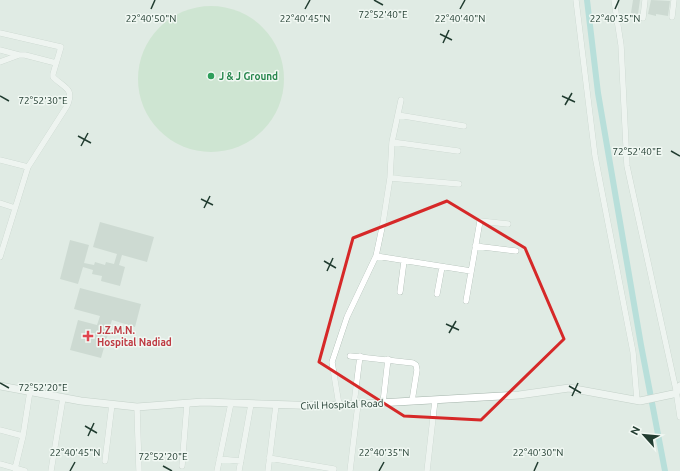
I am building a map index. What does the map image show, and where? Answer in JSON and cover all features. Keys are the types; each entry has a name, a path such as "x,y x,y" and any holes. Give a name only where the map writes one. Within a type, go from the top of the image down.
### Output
{"street":[{"path":"576,0 595,156 633,352 638,400"},
{"path":"614,0 621,45 627,166 680,417"},
{"path":"643,18 645,0"},
{"path":"672,17 674,0"},
{"path":"0,33 61,47 53,77 68,90 70,94 70,99 67,106 28,167 0,257"},
{"path":"0,50 56,63"},
{"path":"0,62 19,55"},
{"path":"339,405 332,362 347,317 376,256 390,178 392,142 401,100"},
{"path":"398,115 464,126"},
{"path":"392,142 458,152"},
{"path":"0,160 28,167"},
{"path":"390,178 459,184"},
{"path":"0,203 15,208"},
{"path":"466,301 470,271 480,221 508,224"},
{"path":"475,246 516,251"},
{"path":"376,256 470,271"},
{"path":"400,292 404,261"},
{"path":"437,294 442,267"},
{"path":"350,356 388,359 413,363 416,365 417,370 412,401"},
{"path":"350,471 360,356"},
{"path":"383,403 388,359"},
{"name":"Civil Hospital Road","path":"0,386 63,398 137,407 203,402 276,405 339,405 519,395 569,388 638,400 675,394"},
{"path":"675,394 680,386"},
{"path":"15,469 23,436 30,392"},
{"path":"51,471 63,398"},
{"path":"427,471 435,400"},
{"path":"217,471 231,403"},
{"path":"105,461 112,404"},
{"path":"182,466 187,404"},
{"path":"239,471 251,404"},
{"path":"268,471 276,405"},
{"path":"137,407 139,471"},
{"path":"0,430 23,436"},
{"path":"270,458 334,469"},
{"path":"219,459 241,462"},
{"path":"0,464 25,471"}],"highlighted area":[{"path":"447,201 525,248 564,339 481,420 404,416 319,362 353,238"}],"green space":[{"name":"J & J Ground","path":"211,6 239,12 257,23 267,33 278,51 284,79 278,107 267,125 257,135 239,146 211,152 183,146 165,135 155,125 144,107 138,79 144,51 155,33 165,23 183,12"}],"building":[{"path":"633,0 640,0 638,14 631,13"},
{"path":"651,0 670,1 668,16 648,14"},
{"path":"100,222 154,237 147,262 122,255 119,265 125,267 120,286 101,281 102,276 92,274 93,270 83,267 78,284 60,279 70,240 89,245 84,263 94,265 95,262 105,265 106,262 114,264 117,254 93,247"},
{"path":"80,288 141,304 135,327 112,320 101,358 70,350 78,320 97,325 100,316 74,309"}],"waterway":[{"path":"587,0 598,93 641,345 665,471"}],"place":[{"name":"J & J Ground","path":"211,76"},
{"name":"J.Z.M.N. Hospital Nadiad","path":"88,336"}]}
